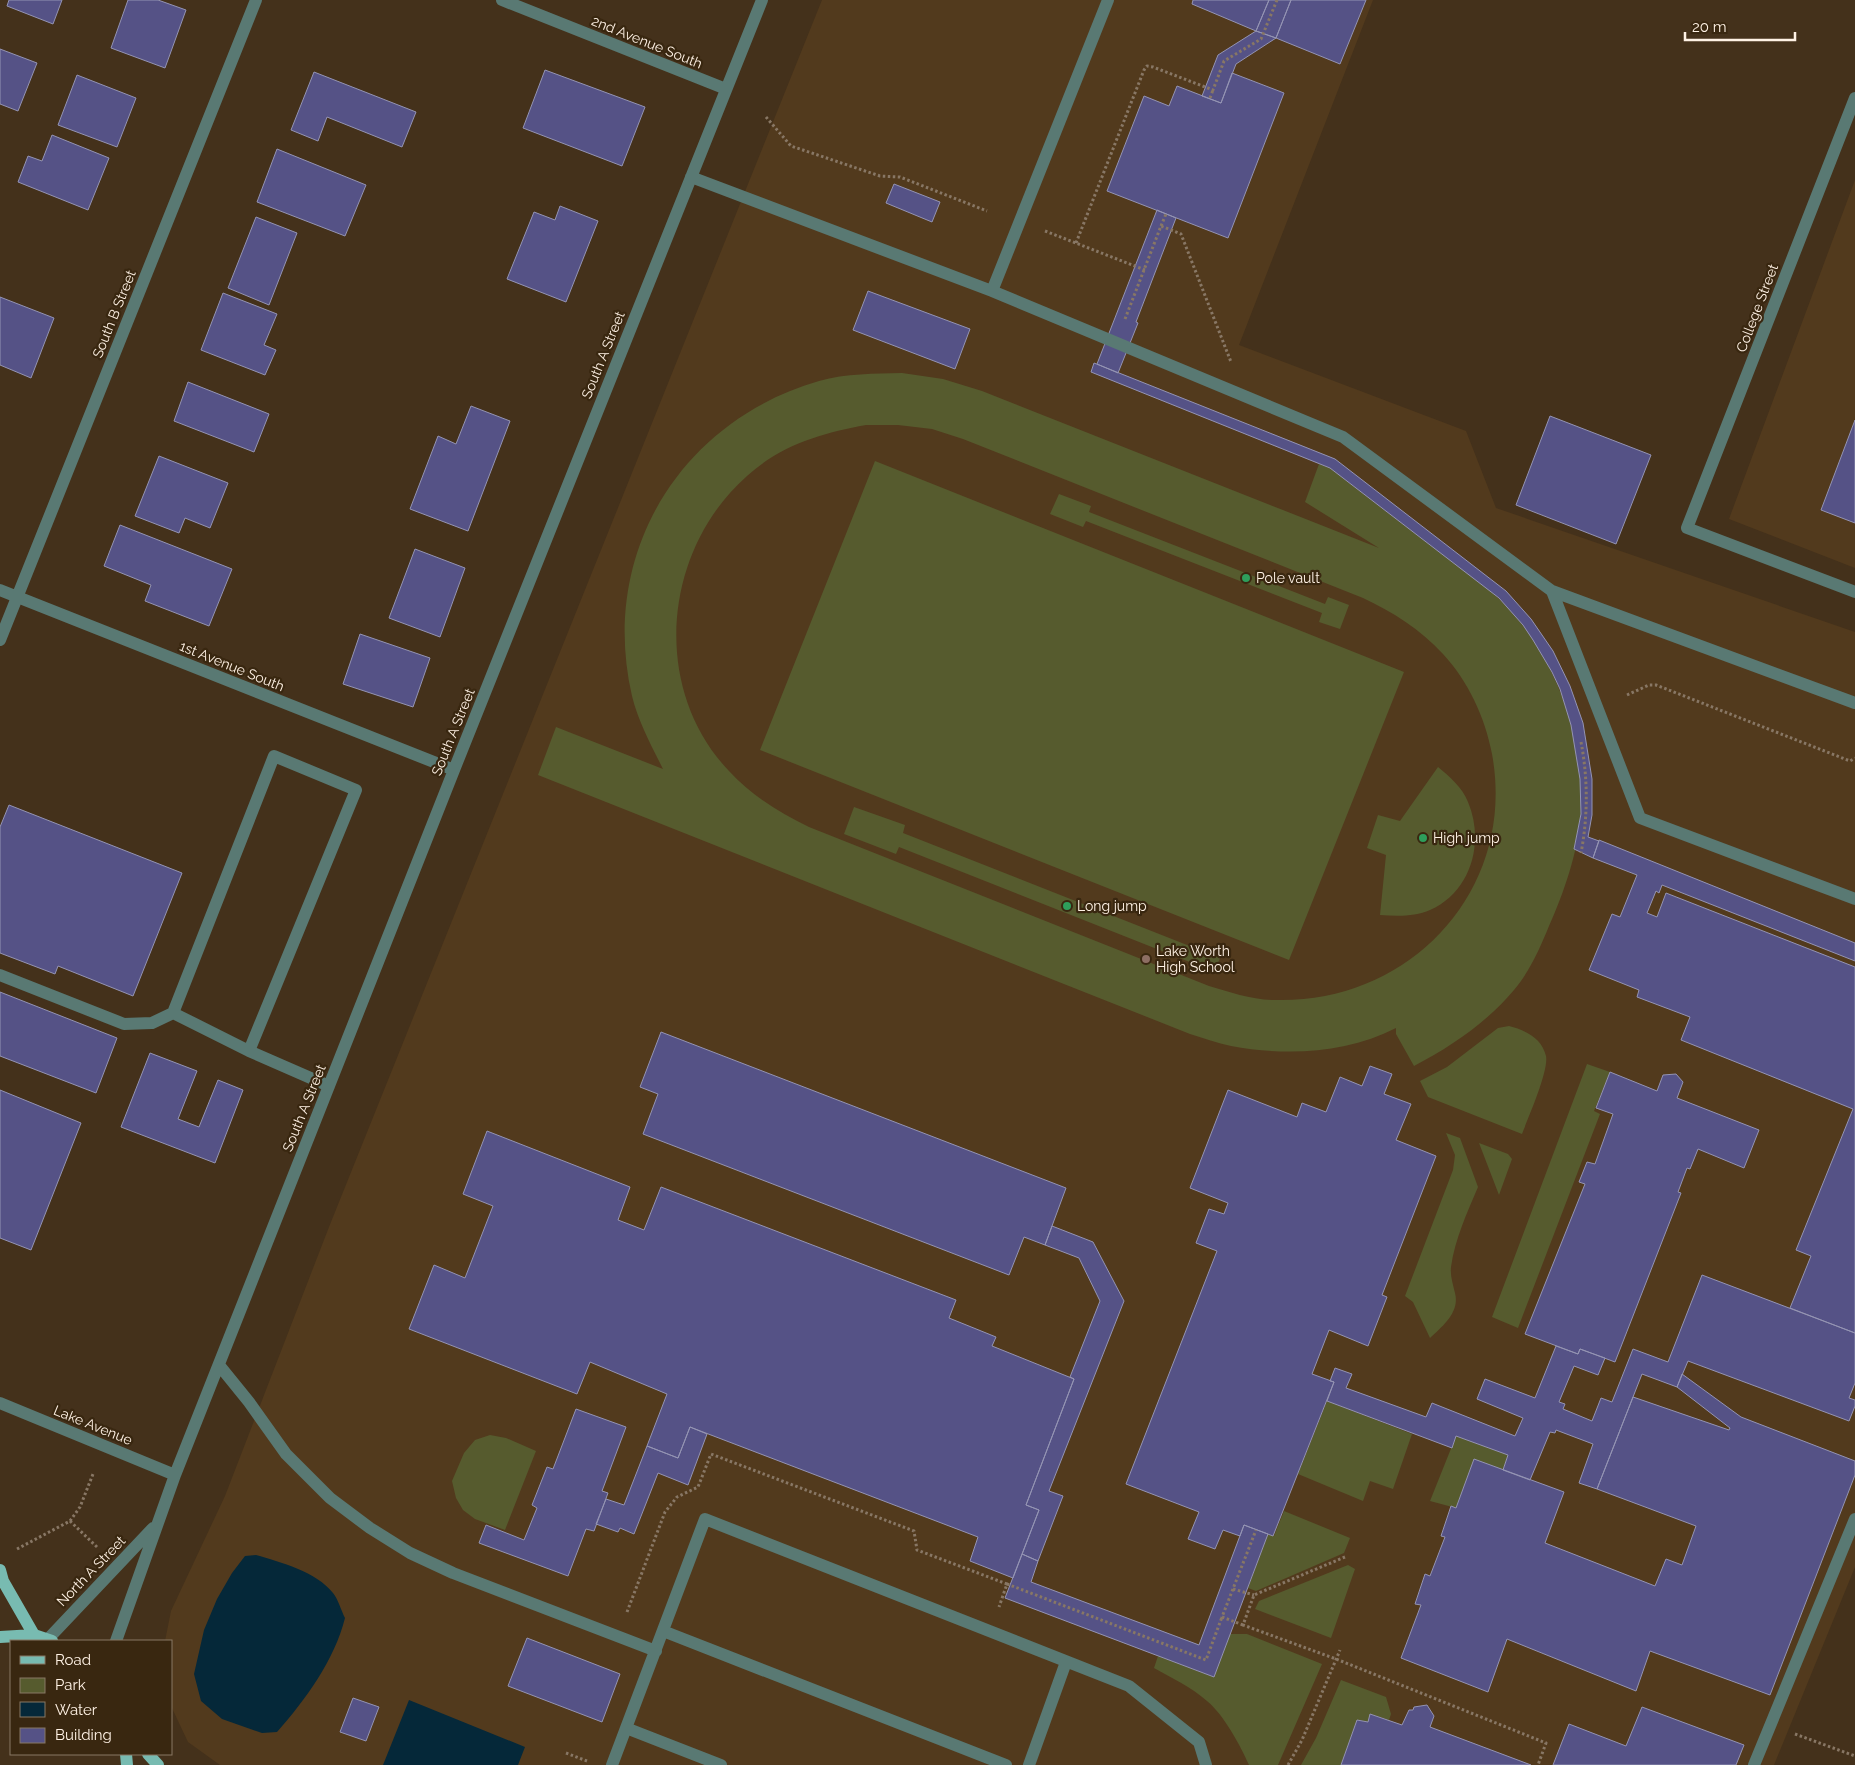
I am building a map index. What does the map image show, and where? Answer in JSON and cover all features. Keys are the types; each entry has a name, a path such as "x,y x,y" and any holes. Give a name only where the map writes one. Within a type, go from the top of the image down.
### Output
{"main road":[{"path":"0,1570 34,1635"},
{"path":"0,1637 34,1635 50,1640"},
{"path":"149,1755 158,1765"}],"street":[{"name":"South B Street","path":"0,640 256,0"},
{"name":"2nd Avenue South","path":"502,0 726,89"},
{"name":"South A Street","path":"175,1475 762,0"},
{"path":"992,291 1108,0"},
{"name":"College Street","path":"1855,98 1687,528 1855,592"},
{"path":"691,176 992,291 1343,437 1552,591 1855,703"},
{"name":"1st Avenue South","path":"0,590 454,770"},
{"path":"1552,591 1640,818 1855,899"},
{"path":"173,1014 274,756 356,790 249,1051"},
{"path":"0,975 124,1024 152,1022 173,1014 249,1051 329,1086"},
{"path":"219,1365 249,1402 286,1454 330,1498 370,1528 410,1553 453,1573 656,1651"},
{"name":"Lake Avenue","path":"0,1403 175,1475"},
{"name":"North A Street","path":"116,1640 175,1475"},
{"path":"612,1765 705,1519 1129,1686 1199,1742 1206,1765"},
{"path":"1754,1765 1855,1519"},
{"name":"North A Street","path":"50,1640 157,1524"},
{"path":"663,1631 1006,1765"},
{"path":"1028,1765 1066,1662"},
{"path":"626,1728 721,1765"}],"path":[{"path":"1210,98 1224,61 1261,39 1277,0"},
{"path":"1076,243 1147,66 1153,66 1213,90"},
{"path":"766,117 791,146 880,176 900,177 987,210"},
{"path":"1116,342 1166,214"},
{"path":"1162,226 1180,234 1234,371 1228,389"},
{"path":"1045,231 1145,270"},
{"path":"1627,695 1649,685 1656,685 1850,761 1855,758"},
{"path":"1581,740 1586,787 1582,853"},
{"path":"17,1549 70,1521 80,1507 93,1474"},
{"path":"70,1521 100,1551"},
{"path":"1007,1584 1206,1660 1256,1530"},
{"path":"1233,1589 1254,1595 1345,1557"},
{"path":"1243,1625 1254,1595"},
{"path":"1222,1617 1336,1659 1546,1743 1538,1765"},
{"path":"1288,1765 1302,1740 1340,1650"},
{"path":"1799,1735 1855,1756"},
{"path":"566,1753 588,1762"}],"shaded area":[{"name":"Lake Worth High School","path":"822,0 1373,0 1239,345 1466,431 1496,508 1855,632 1855,1567 1774,1765 220,1765 188,1742 172,1708 172,1640 165,1640 171,1611 225,1496 329,1227"},
{"path":"1855,180 1855,568 1729,519"}],"green space":[{"path":"902,373 943,379 982,391 1379,548 1305,502 1319,464 1330,468 1482,584 1512,612 1536,643 1559,689 1568,714 1575,739 1579,765 1581,815 1570,872 1542,943 1520,983 1492,1013 1455,1042 1414,1066 1396,1034 1396,1028 1377,1037 1336,1048 1294,1052 1226,1045 1190,1034 538,775 556,727 663,769 641,724 632,696 625,643 628,592 640,544 661,500 690,461 726,427 770,400 829,378 850,375","holes":["866,425 898,425 932,429 963,439 1363,598 1406,622 1434,645 1460,676 1480,713 1492,754 1495,804 1488,850 1470,893 1444,930 1410,960 1369,982 1324,996 1275,1000 1250,997 1209,986 809,827 766,803 738,780 704,738 687,700 678,661 677,620 684,580 698,542 719,507 747,476 774,456 818,436"]},
{"path":"875,461 1404,672 1289,960 760,750"},
{"path":"1059,494 1091,506 1089,512 1325,604 1328,597 1349,605 1340,629 1319,622 1322,613 1086,521 1083,527 1050,514"},
{"name":"High jump","path":"1438,767 1459,787 1468,802 1473,817 1475,833 1471,864 1465,878 1456,891 1444,902 1430,910 1412,915 1380,915 1386,855 1367,848 1378,815 1400,821"},
{"name":"Long jump","path":"854,807 905,825 903,833 1220,958 1215,972 899,847 896,854 844,834"},
{"path":"1509,1026 1521,1030 1537,1040 1541,1044 1546,1056 1541,1083 1522,1134 1428,1097 1420,1081 1447,1067 1498,1028"},
{"path":"1587,1064 1610,1072 1594,1111 1600,1114 1518,1328 1492,1317"},
{"path":"1446,1133 1460,1138 1478,1187 1455,1246 1451,1274 1456,1300 1455,1306 1449,1318 1430,1338 1413,1302 1405,1296 1453,1170 1455,1155"},
{"path":"1479,1143 1508,1154 1512,1159 1499,1195"},
{"path":"1327,1401 1412,1434 1393,1489 1370,1481 1363,1501 1298,1474"},
{"path":"490,1435 506,1438 536,1451 505,1530 475,1519 463,1510 456,1498 452,1481 464,1453 475,1440"},
{"path":"1456,1436 1508,1455 1503,1470 1474,1460 1456,1508 1430,1501"},
{"path":"1284,1511 1350,1538 1344,1553 1256,1591 1248,1588 1268,1534 1274,1536"},
{"path":"1348,1565 1355,1569 1331,1638 1255,1609 1259,1601"},
{"path":"1230,1634 1247,1634 1322,1664 1278,1765 1249,1765 1231,1731 1213,1707 1194,1691 1154,1668 1158,1656 1214,1677"},
{"path":"1341,1680 1386,1697 1391,1714 1389,1720 1370,1714 1368,1722 1357,1720 1341,1765 1301,1765 1316,1738"}],"water":[{"path":"256,1555 298,1569 318,1579 335,1595 345,1618 334,1649 318,1679 277,1732 262,1733 222,1719 201,1701 194,1674 204,1630 217,1599 232,1573 245,1556"},
{"path":"409,1700 525,1747 518,1765 383,1765"}],"building":[{"path":"9,0 62,0 53,24 7,6"},
{"path":"128,0 158,0 186,10 165,68 111,48"},
{"path":"1193,0 1269,0 1256,31 1192,4"},
{"path":"1269,0 1291,0 1276,38 1256,31"},
{"path":"1291,0 1366,0 1340,64 1276,38"},
{"path":"1256,31 1276,38 1236,64 1221,103 1202,96 1218,55"},
{"path":"0,49 37,63 18,111 0,104"},
{"path":"545,70 645,107 622,166 523,128"},
{"path":"314,72 416,112 402,147 327,117 318,141 291,130"},
{"path":"1232,73 1284,93 1228,238 1107,191 1144,96 1169,106 1177,86 1221,103"},
{"path":"77,75 136,98 117,147 58,125"},
{"path":"52,135 109,158 88,210 18,182 28,156 42,161"},
{"path":"277,149 366,185 345,236 257,202"},
{"path":"894,184 940,202 932,222 886,203"},
{"path":"560,206 598,221 566,302 507,279 534,212 555,220"},
{"path":"1157,210 1176,218 1118,373 1097,364"},
{"path":"256,217 297,233 269,305 228,288"},
{"path":"868,291 970,329 955,369 853,330"},
{"path":"223,293 277,314 264,345 276,350 265,375 201,350"},
{"path":"0,297 54,318 31,378 0,365"},
{"path":"1094,363 1335,459 1506,591 1531,619 1553,651 1570,686 1583,723 1592,779 1592,815 1588,837 1599,841 1593,858 1574,849 1581,814 1580,779 1571,725 1560,689 1552,672 1523,625 1499,598 1330,468 1091,372"},
{"path":"188,382 269,414 254,452 174,421"},
{"path":"471,406 510,421 468,531 410,509 438,436 456,444"},
{"path":"1550,416 1651,455 1616,544 1516,505"},
{"path":"1855,420 1855,523 1821,510"},
{"path":"159,456 228,483 210,528 185,518 179,533 135,516"},
{"path":"120,525 232,569 209,626 145,601 151,585 104,566"},
{"path":"415,549 465,568 440,637 389,618"},
{"path":"360,634 430,658 413,707 343,684"},
{"path":"9,805 182,873 133,996 58,966 55,974 0,953 0,827"},
{"path":"1599,840 1855,943 1855,961 1662,885 1659,893 1656,891 1647,913 1657,917 1666,893 1855,967 1855,1333 1790,1308 1811,1256 1796,1250 1853,1109 1681,1040 1690,1017 1637,997 1639,990 1589,970 1612,914 1620,917 1637,875 1593,858"},
{"path":"0,992 117,1038 96,1093 0,1056"},
{"path":"661,1032 1066,1188 1045,1245 1024,1237 1009,1275 643,1134 658,1094 640,1087"},
{"path":"150,1053 197,1071 178,1119 199,1127 218,1080 243,1090 215,1163 121,1127"},
{"path":"1370,1066 1392,1074 1384,1094 1411,1104 1396,1140 1436,1156 1382,1295 1387,1297 1368,1346 1329,1330 1312,1374 1334,1382 1273,1536 1244,1525 1240,1536 1223,1530 1215,1549 1188,1539 1199,1512 1126,1484 1217,1251 1196,1243 1209,1209 1224,1214 1228,1203 1190,1188 1228,1090 1297,1117 1302,1103 1326,1112 1340,1077 1362,1086"},
{"path":"1610,1072 1657,1091 1663,1075 1676,1074 1683,1082 1677,1098 1759,1130 1744,1168 1698,1149 1690,1169 1687,1168 1678,1192 1681,1193 1615,1362 1580,1349 1578,1354 1525,1334 1585,1184 1579,1182 1587,1162 1595,1164 1613,1114 1596,1108"},
{"path":"0,1090 81,1123 31,1250 0,1238"},
{"path":"487,1131 630,1187 618,1220 644,1230 661,1187 956,1300 949,1318 996,1337 992,1346 1074,1379 1026,1505 1039,1510 1013,1578 970,1561 978,1537 690,1427 678,1458 647,1446 667,1394 590,1362 577,1394 409,1329 434,1265 465,1278 493,1206 463,1194"},
{"path":"1052,1226 1093,1242 1124,1301 1049,1491 1063,1496 1038,1561 1022,1554 1039,1510 1026,1505 1074,1379 1070,1377 1100,1301 1079,1258 1045,1245"},
{"path":"1702,1275 1855,1333 1855,1383 1849,1398 1855,1400 1855,1406 1849,1421 1688,1361 1677,1387 1642,1374 1597,1489 1579,1483 1593,1444 1556,1430 1555,1433 1550,1432 1530,1480 1503,1470 1508,1455 1456,1436 1452,1448 1327,1401 1334,1382 1330,1381 1335,1368 1352,1374 1346,1388 1426,1417 1432,1403 1515,1436 1523,1418 1477,1399 1485,1379 1535,1398 1556,1346 1578,1354 1580,1349 1605,1358 1598,1375 1574,1366 1559,1402 1565,1404 1563,1409 1592,1421 1601,1398 1612,1402 1633,1349 1668,1362"},
{"path":"1682,1374 1741,1417 1855,1461 1855,1475 1770,1695 1650,1651 1636,1691 1507,1639 1488,1692 1401,1658 1421,1605 1415,1604 1425,1574 1430,1576 1445,1537 1441,1536 1451,1506 1456,1508 1474,1459 1564,1492 1545,1543 1655,1586 1666,1559 1682,1565 1696,1526 1597,1489 1633,1397 1729,1430 1730,1428 1677,1387"},
{"path":"576,1409 626,1427 602,1491 608,1493 594,1531 586,1529 568,1576 479,1543 486,1525 524,1540 537,1508 532,1505 547,1467 553,1469"},
{"path":"690,1427 707,1434 688,1485 658,1473 634,1534 620,1528 618,1532 596,1524 606,1499 624,1505 647,1446 678,1458"},
{"path":"1244,1525 1268,1534 1214,1677 1005,1598 1022,1554 1038,1561 1031,1582 1199,1645"},
{"path":"527,1638 620,1674 602,1722 508,1686"},
{"path":"353,1698 379,1707 366,1741 340,1732"},
{"path":"1427,1705 1434,1716 1430,1727 1531,1765 1341,1765 1357,1720 1368,1722 1370,1714 1402,1725 1409,1710 1413,1710 1414,1707"},
{"path":"1642,1707 1744,1745 1736,1765 1553,1765 1569,1724 1626,1746"}],"place":[{"name":"Pole vault","path":"1246,578"},
{"name":"High jump","path":"1423,838"},
{"name":"Long jump","path":"1067,906"},
{"name":"Lake Worth High School","path":"1146,959"}]}
